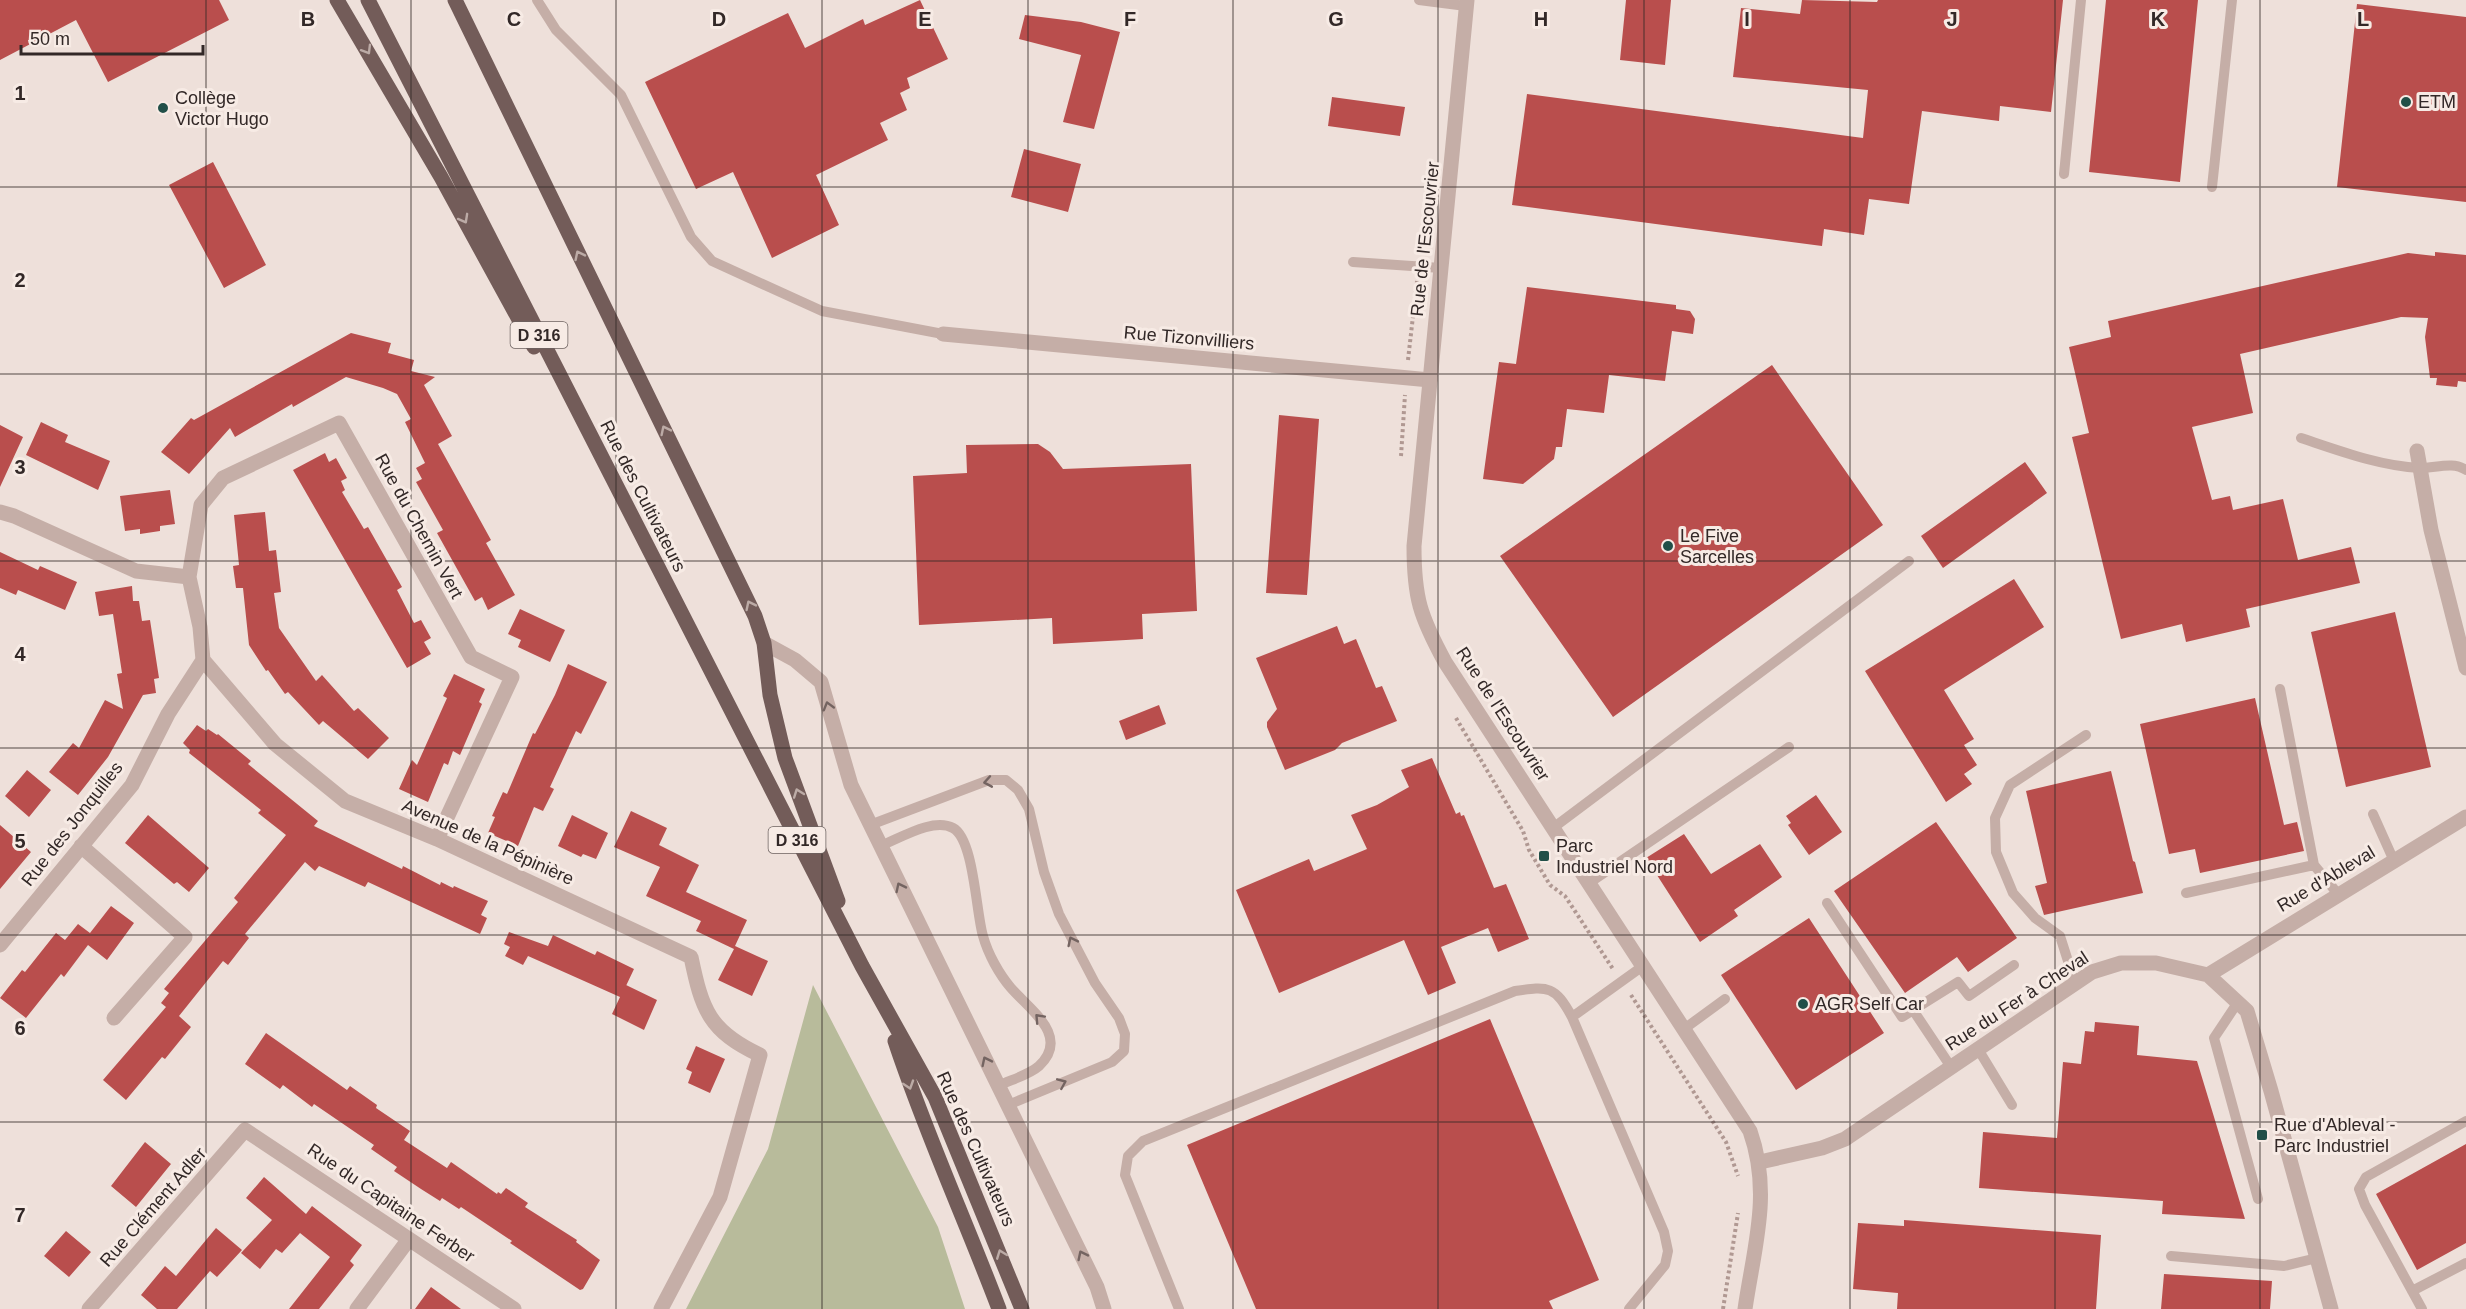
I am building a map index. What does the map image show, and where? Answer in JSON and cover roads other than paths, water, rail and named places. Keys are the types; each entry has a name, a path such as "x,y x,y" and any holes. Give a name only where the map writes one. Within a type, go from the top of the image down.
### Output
{"main road":[{"path":"337,0 441,177 710,670"},
{"name":"Rue des Cultivateurs","path":"368,0 862,966 935,1097 1022,1309"},
{"path":"455,0 750,605 764,643 770,695 785,758 862,966"},
{"name":"Rue des Cultivateurs","path":"885,1009 915,1102 947,1176 999,1309"}],"street":[{"name":"Rue de l'Escouvrier","path":"1466,2 1414,546 1415,592 1419,607 1445,662 1750,1131 1760,1162 1761,1205 1745,1309"},
{"name":"Rue Tizonvilliers","path":"943,334 1430,380"},
{"name":"Rue du Chemin Vert","path":"189,577 201,505 223,478 339,423 471,657 512,677 437,839"},
{"path":"2417,451 2431,530 2466,668"},
{"path":"0,512 14,516 136,571 189,577 200,627 203,660"},
{"path":"764,643 795,660 821,682 851,785 1097,1287 1104,1309"},
{"name":"Avenue de la Pépinière","path":"203,660 275,744 345,801 437,839 691,957 699,998 714,1024 745,1048 760,1055 720,1197 661,1309"},
{"name":"Rue des Jonquilles","path":"0,945 132,785 168,714 203,660"},
{"name":"Rue d'Ableval","path":"2208,975 2466,817"},
{"path":"81,846 185,937 114,1018"},
{"name":"Rue du Fer à Cheval","path":"1760,1162 1822,1148 1845,1139 2092,972 2121,963 2156,963 2208,975 2247,1011 2331,1309"},
{"name":"Rue du Capitaine Ferber","path":"245,1130 514,1309"},
{"name":"Rue Clément Adler","path":"89,1309 245,1130"},
{"path":"357,1309 409,1239"}],"lane":[{"path":"537,0 556,30 621,95 691,237 712,261 822,310 943,334"},
{"path":"1419,0 1466,2"},
{"path":"2064,174 2081,0"},
{"path":"2212,187 2232,0"},
{"path":"1353,262 1442,268"},
{"path":"2301,438 2365,459 2420,468 2459,465 2466,470"},
{"path":"1553,828 1909,561"},
{"path":"2280,688 2314,865 2338,894"},
{"path":"2075,984 2060,936 2035,918 2013,893 1996,852 1995,818 2010,785 2086,735"},
{"path":"1589,883 1789,747"},
{"path":"870,825 989,780 1006,780 1018,790 1029,809 1044,872 1059,914 1095,983 1119,1018 1125,1034 1124,1051 1112,1062 1008,1105"},
{"path":"2373,814 2394,861"},
{"path":"880,846 927,827 945,825 956,830 965,845 983,937 997,968 1010,987 1047,1025 1051,1036 1048,1052 1039,1066 998,1086"},
{"path":"2186,893 2314,865"},
{"path":"1827,903 1902,1017 1958,982 1969,996 2014,964"},
{"path":"1572,1017 1643,966"},
{"path":"1179,1309 1125,1175 1128,1156 1143,1141 1515,991 1543,986 1561,997 1572,1017 1664,1232 1668,1251 1665,1264 1629,1309"},
{"path":"1684,1029 1725,999"},
{"path":"2238,1002 2214,1038 2258,1199"},
{"path":"1913,1010 1951,1067"},
{"path":"1978,1049 2012,1105"},
{"path":"2422,1309 2365,1206 2359,1190 2366,1177 2466,1121"},
{"path":"2171,1256 2284,1266 2317,1258"},
{"path":"2412,1291 2466,1263"}],"place":[{"name":"ETM","path":"2406,102"},
{"name":"Collège Victor Hugo","path":"163,108"},
{"name":"Le Five Sarcelles","path":"1668,546"},
{"name":"Parc Industriel Nord","path":"1544,856"},
{"name":"AGR Self Car","path":"1803,1004"},
{"name":"Rue d'Ableval - Parc Industriel","path":"2262,1135"}]}
